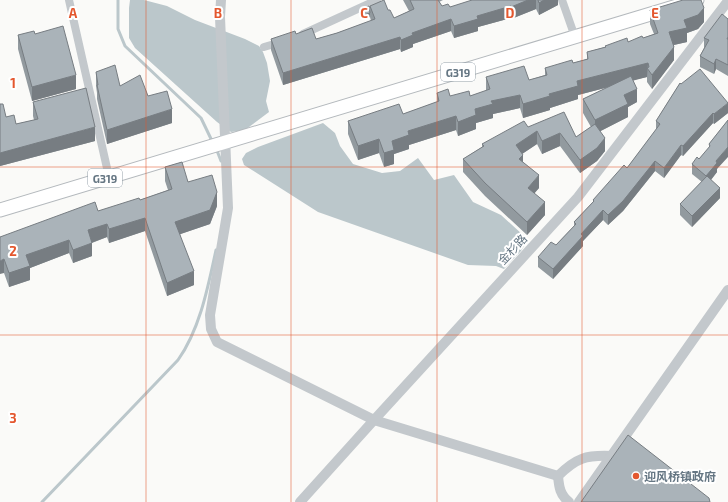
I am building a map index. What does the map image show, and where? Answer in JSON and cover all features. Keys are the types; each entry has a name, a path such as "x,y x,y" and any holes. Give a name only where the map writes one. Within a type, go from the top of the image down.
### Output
{"highway":[{"name":"G319","path":"0,210 698,0"}],"street":[{"path":"69,0 110,177"},
{"path":"221,0 218,144 228,208 210,315 211,329 217,342 374,420 558,476"},
{"path":"264,47 292,38 377,0"},
{"path":"562,0 575,37"},
{"name":"金杉路","path":"300,502 578,197 728,1"},
{"path":"579,502 728,290"},
{"path":"569,502 564,498 559,488 558,476 569,465 583,458 611,456"}],"shaded area":[{"path":"130,0 144,0 167,6 195,20 245,39 259,46 267,63 270,81 266,101 269,112 245,130 231,132 217,122 135,48 129,38"},
{"path":"323,123 335,133 340,146 353,164 382,173 400,171 418,158 434,180 454,175 473,202 501,215 523,235 527,241 521,251 504,269 496,266 468,265 318,212 244,165 242,159 246,153 258,147"}],"building":[{"path":"384,0 388,10 390,10 394,18 414,9 410,0 438,0 442,6 448,4 450,7 472,0 528,0 511,7 477,16 478,19 454,26 451,19 412,33 413,35 401,40 400,37 283,73 271,39 295,31 296,34 312,28 316,39 337,33 375,19 370,6"},
{"path":"683,0 701,0 704,8 698,15 684,20 687,28 669,32 674,47 652,75 647,68 649,67 648,63 577,81 578,86 549,94 550,96 523,104 520,95 491,101 493,104 475,109 476,115 458,122 456,116 408,131 409,135 392,141 394,150 384,153 379,139 358,146 348,121 399,104 403,114 439,101 437,93 448,89 450,96 469,91 470,96 490,89 486,77 524,66 529,80 547,75 545,68 572,60 573,63 588,59 587,52 606,47 605,46 627,38 628,42 642,36 643,38 658,33 650,10"},
{"path":"369,6 370,13 364,15 362,9"},
{"path":"722,14 728,19 728,65 716,59 714,64 700,56 709,40 704,38"},
{"path":"63,26 76,75 32,87 18,35 34,31 35,34"},
{"path":"115,65 120,86 140,75 148,96 167,91 172,109 107,130 97,85 96,72"},
{"path":"700,69 728,103 714,114 713,113 683,146 681,145 664,168 655,161 623,201 608,215 603,210 581,234 583,236 553,269 538,257 551,242 556,245 576,224 574,222 624,165 627,168 660,124 656,121 680,83 681,84"},
{"path":"631,76 637,89 624,95 628,104 595,120 583,99"},
{"path":"86,88 95,127 0,153 0,104 3,104 6,117 14,115 16,124 38,119 33,102"},
{"path":"564,112 576,137 595,124 605,138 597,148 580,160 560,133 542,141 537,131 516,145 523,155 519,159 539,175 528,188 545,202 527,222 485,183 463,159 484,146 482,144 524,121 528,127"},
{"path":"728,120 728,147 706,176 692,164 697,157 699,159 710,146 709,144"},
{"path":"182,162 188,182 212,175 217,192 210,210 175,222 194,271 167,283 145,218 109,229 107,224 88,230 92,243 73,250 69,240 26,255 30,266 9,273 4,259 0,261 0,237 95,202 98,211 139,198 140,200 172,189 165,167"},
{"path":"707,176 720,188 692,216 680,204"},
{"name":"迎风桥镇政府","path":"628,435 709,498 710,502 581,502"}],"waterway":[{"path":"118,0 118,29 125,46 201,118 213,143"},
{"path":"216,148 221,161"},
{"path":"42,502 178,360 186,348 198,321 216,250"}],"place":[{"name":"迎风桥镇政府","path":"636,476"}]}
